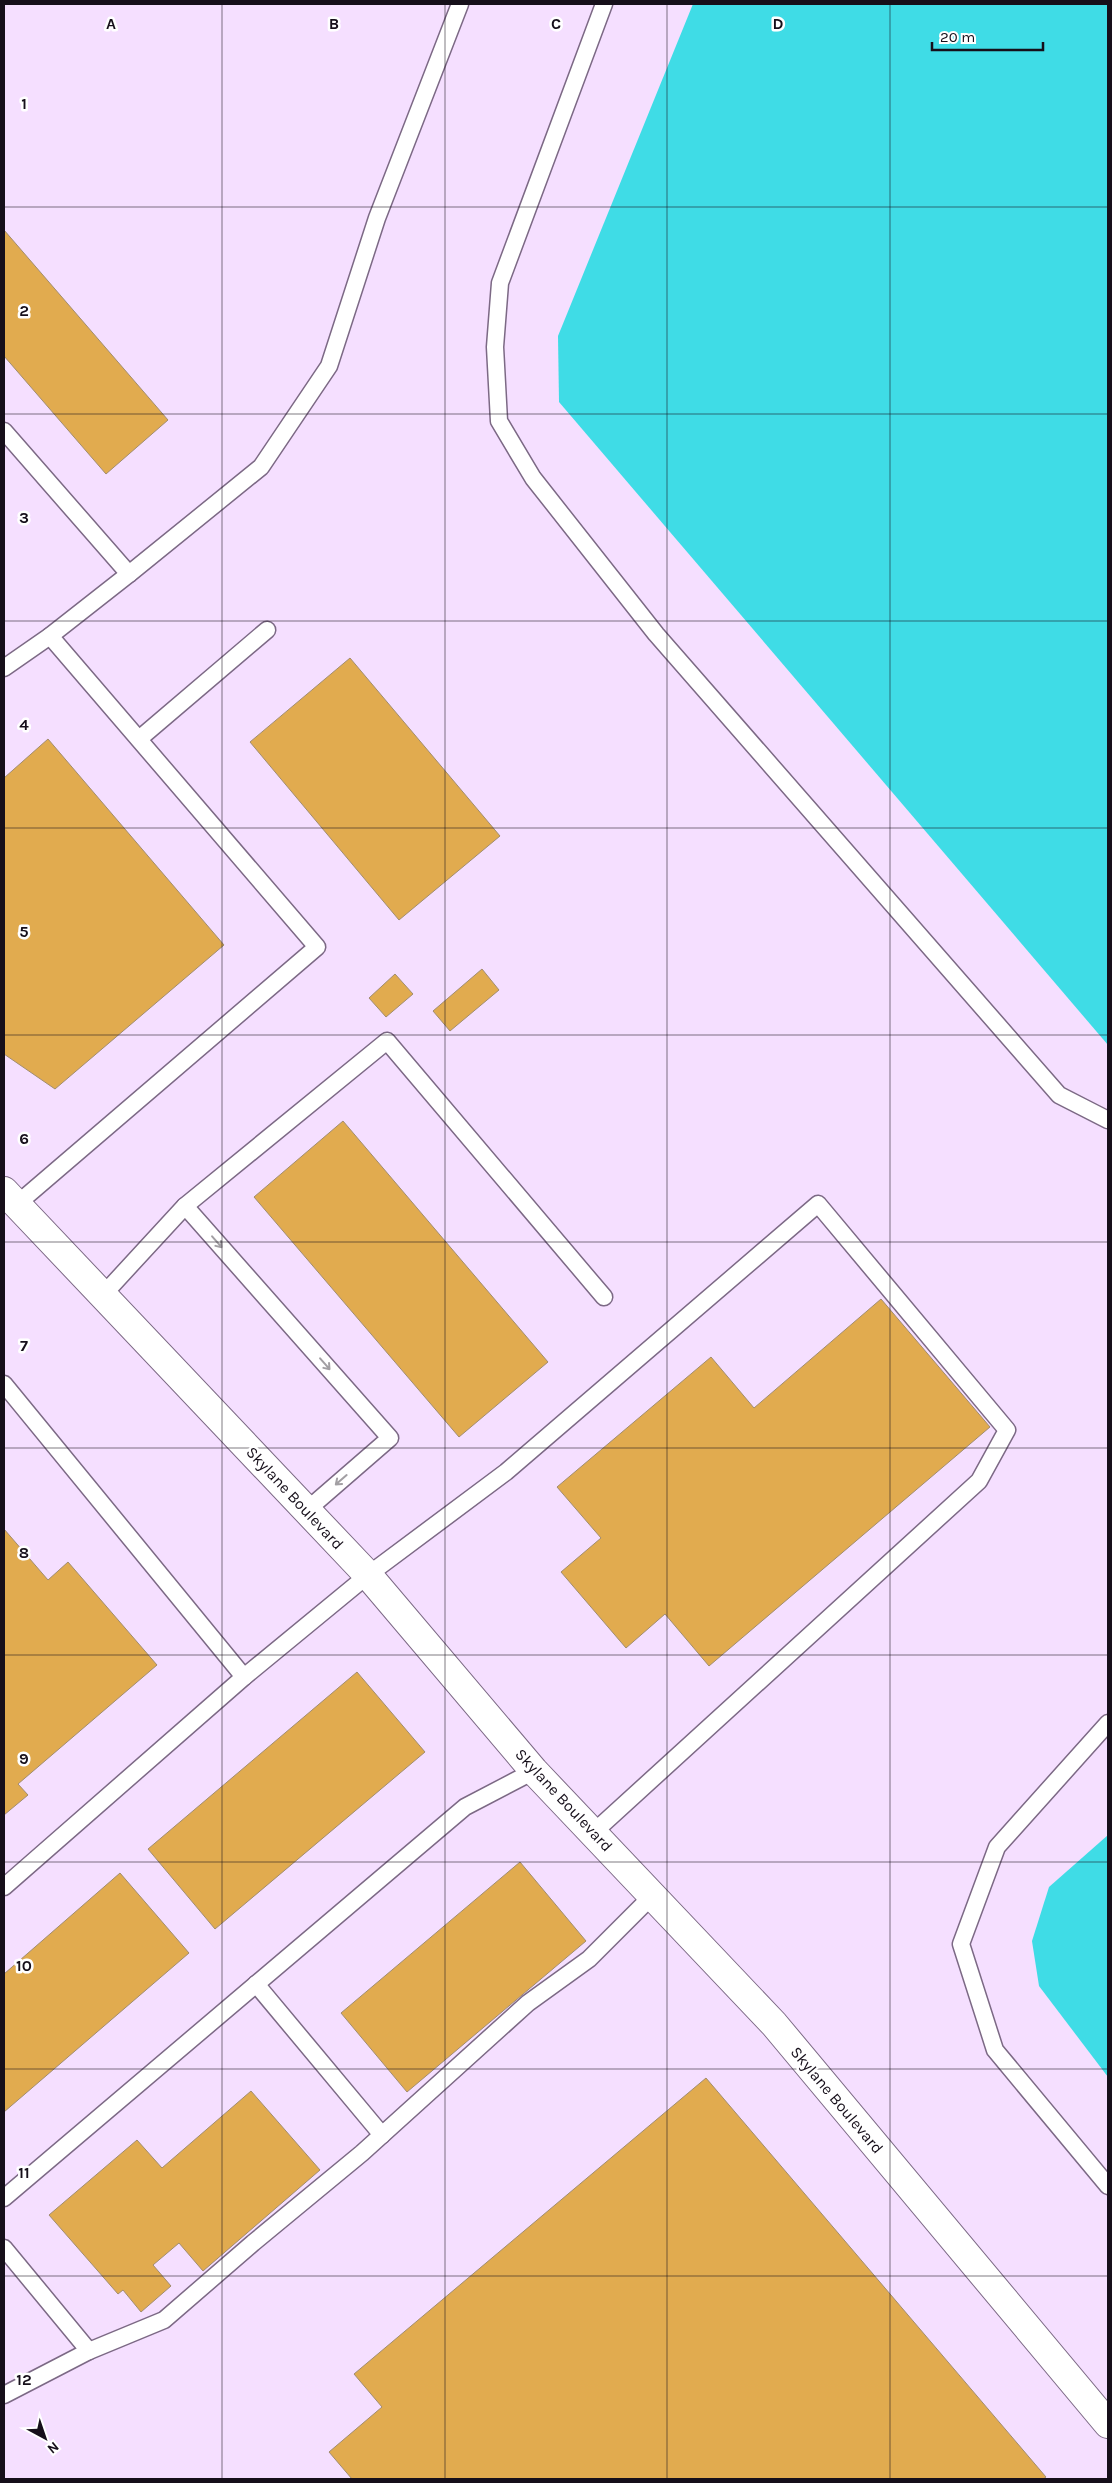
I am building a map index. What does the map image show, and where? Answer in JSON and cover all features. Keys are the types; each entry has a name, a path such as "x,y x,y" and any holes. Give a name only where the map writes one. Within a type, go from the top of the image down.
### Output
{"street":[{"name":"Skylane Boulevard","path":"10,1198 368,1575 534,1771 594,1832 774,2024 1108,2424"}],"lane":[{"path":"4,668 50,636 261,467 329,366 377,218 460,4"},
{"path":"604,4 500,283 496,347 499,421 533,478 656,634 1059,1095 1108,1120"},
{"path":"4,431 129,574"},
{"path":"139,739 267,630"},
{"path":"10,1198 317,947 50,636"},
{"path":"103,1295 185,1206 387,1041 604,1297"},
{"path":"4,1887 244,1677 368,1575 506,1472 818,1204 1007,1430 979,1481 594,1832"},
{"path":"185,1206 390,1438 307,1510"},
{"path":"4,1384 244,1677"},
{"path":"1108,1723 997,1847 961,1944 995,2050 1108,2186"},
{"path":"4,2198 465,1807 534,1771"},
{"path":"4,2395 89,2351 164,2320 382,2135 528,2003 589,1959 652,1896"},
{"path":"256,1984 382,2135"},
{"path":"4,2248 89,2351"}],"shaded area":[{"path":"693,4 1108,4 1108,1045 559,402 558,336"},
{"path":"1108,1835 1108,2077 1039,1986 1032,1941 1049,1887"}],"building":[{"path":"4,230 168,420 106,474 4,356"},
{"path":"350,658 500,836 399,920 250,742"},
{"path":"48,739 224,945 55,1089 4,1054 4,778"},
{"path":"482,969 499,990 450,1031 433,1011"},
{"path":"395,974 413,994 386,1017 369,998"},
{"path":"343,1121 548,1362 459,1437 254,1197"},
{"path":"881,1299 990,1427 709,1666 665,1614 626,1648 561,1572 601,1538 557,1487 711,1357 754,1408"},
{"path":"4,1529 48,1580 68,1562 157,1665 18,1784 28,1795 4,1815"},
{"path":"357,1672 425,1752 215,1929 148,1849"},
{"path":"520,1862 586,1941 407,2092 341,2013"},
{"path":"120,1873 189,1953 4,2112 4,1974"},
{"path":"706,2078 1046,2477 1043,2479 352,2479 329,2452 382,2407 354,2374"},
{"path":"251,2091 320,2170 203,2271 179,2243 153,2265 171,2286 141,2312 123,2290 118,2294 49,2215 137,2140 162,2168"}]}
